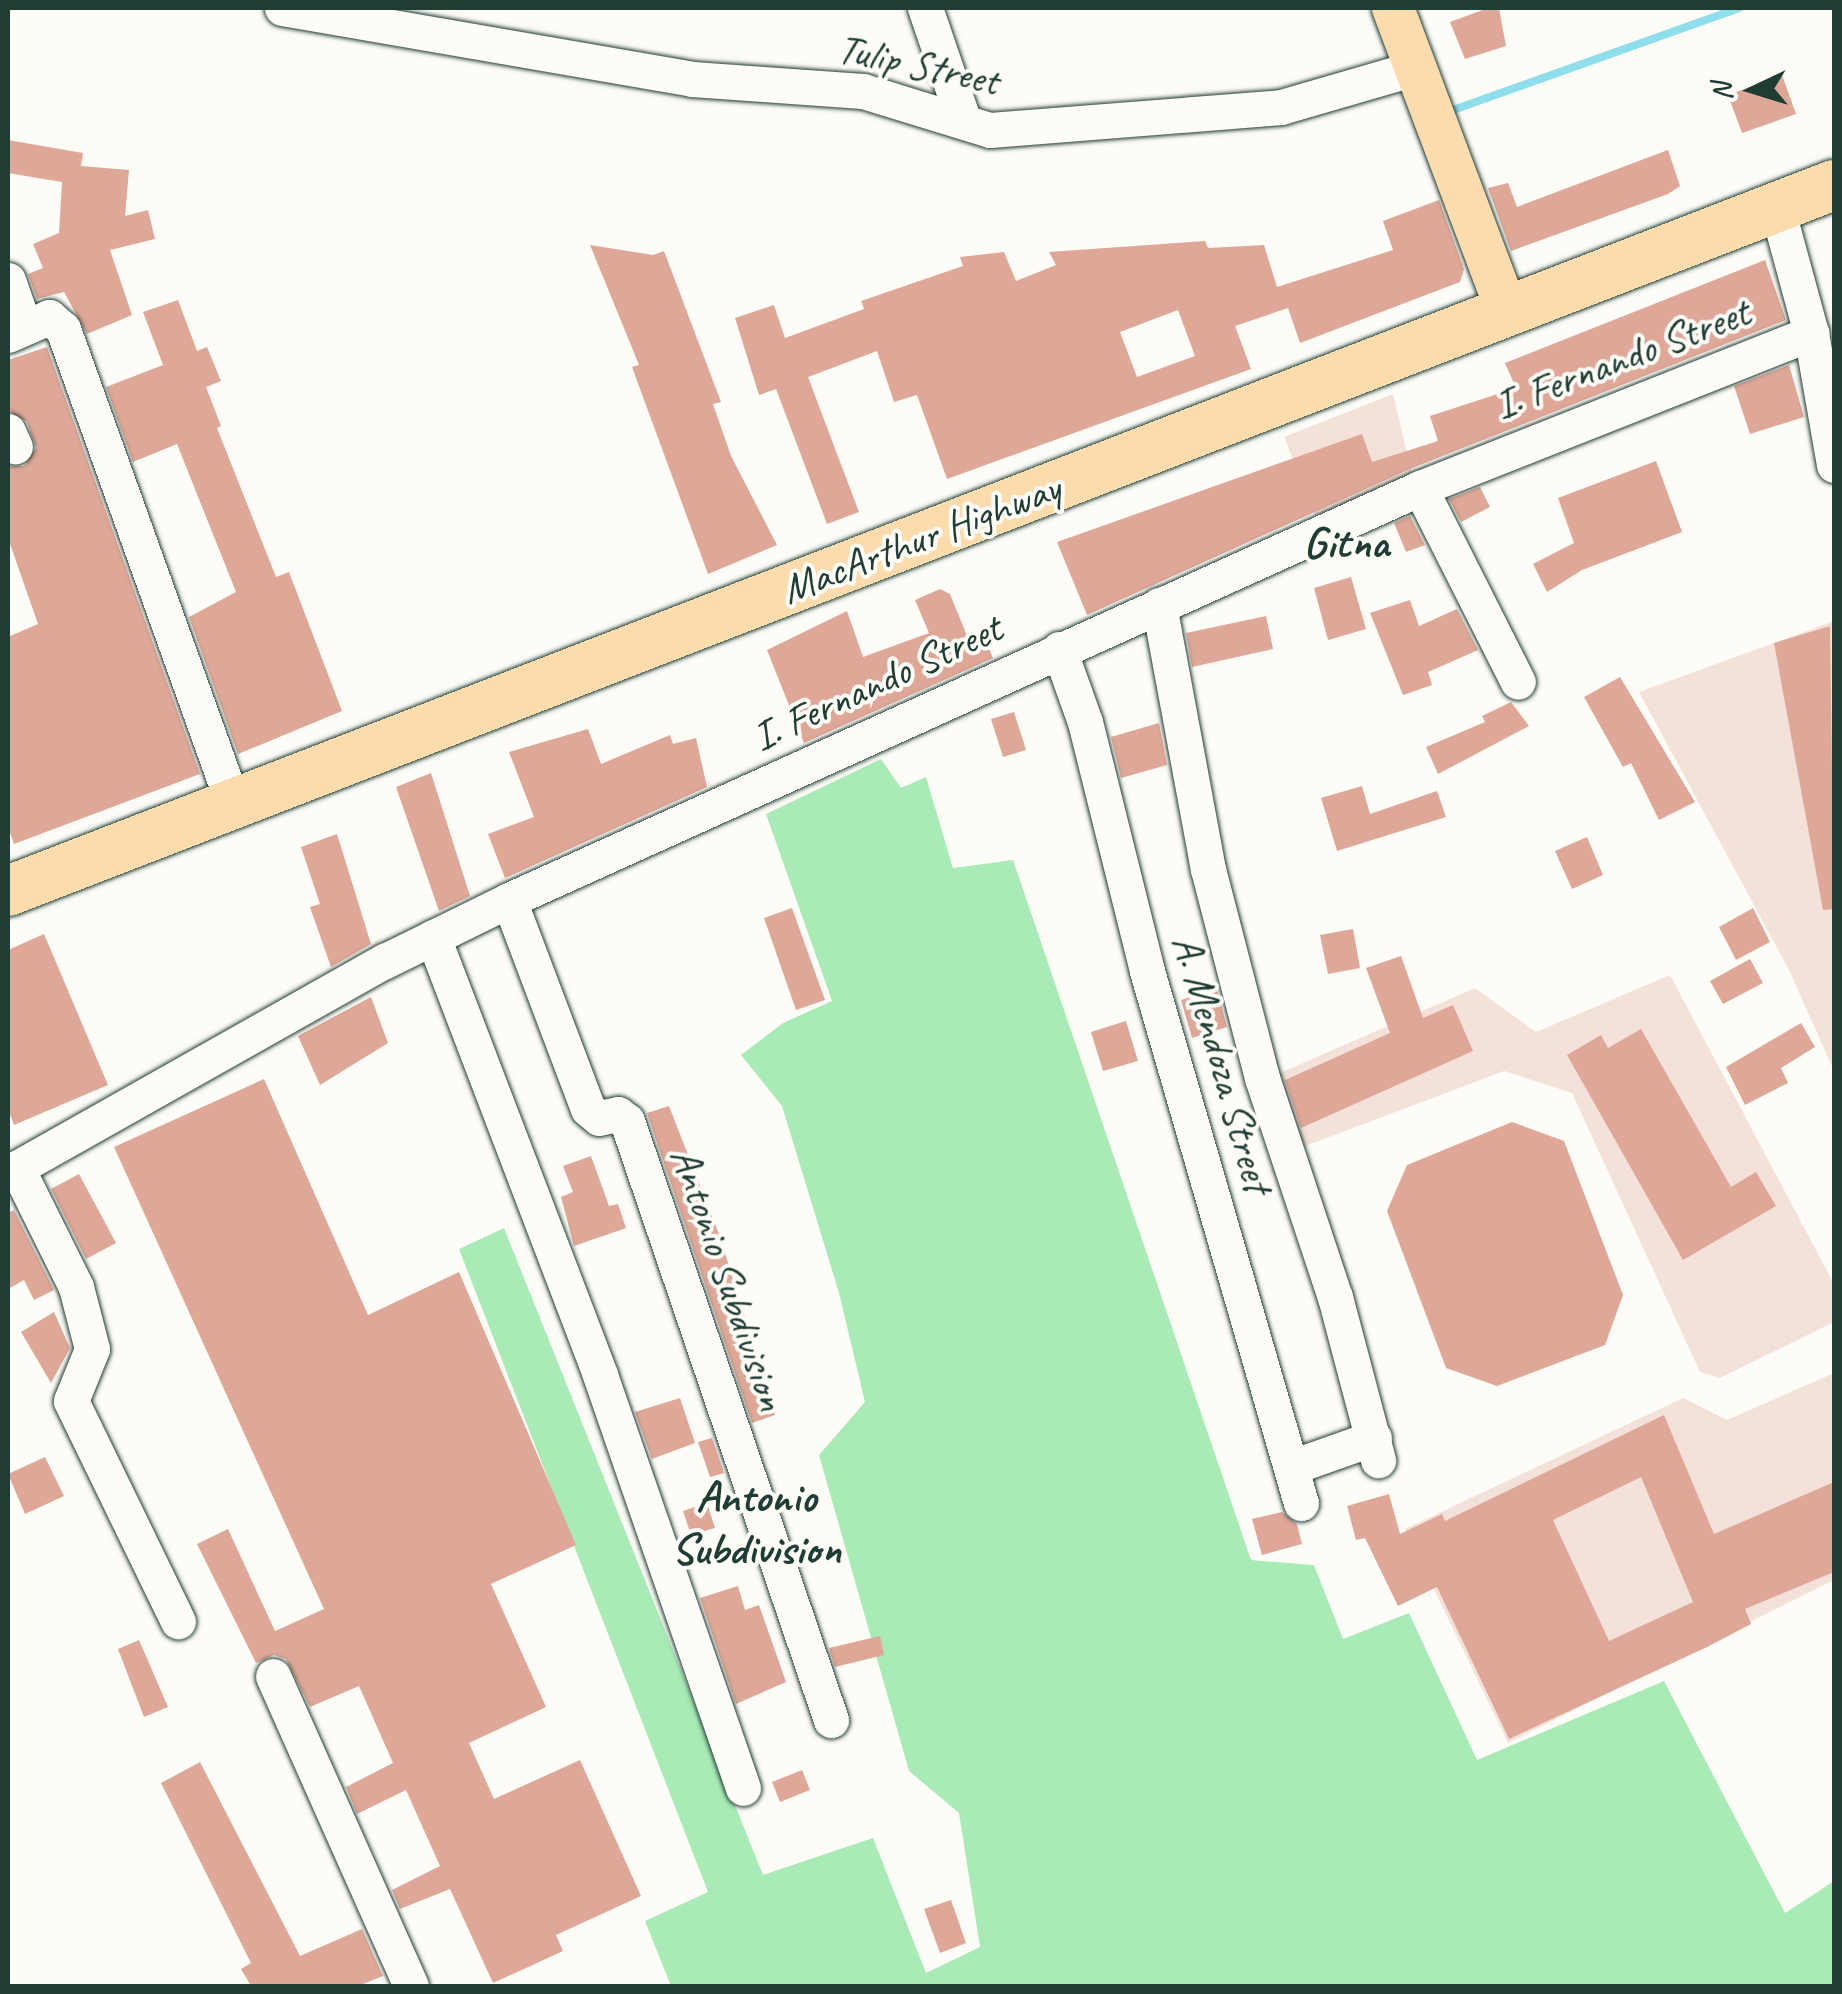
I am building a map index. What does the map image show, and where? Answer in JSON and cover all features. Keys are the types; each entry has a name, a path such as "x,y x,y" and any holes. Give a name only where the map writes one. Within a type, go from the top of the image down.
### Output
{"highway":[{"name":"MacArthur Highway","path":"8,891 232,801 1508,314 1834,185"}],"main road":[{"path":"1393,8 1508,314"}],"street":[{"name":"Tulip Street","path":"282,8 400,19 692,79 863,91 990,130 1068,128 1249,111 1320,99 1414,68"},
{"path":"926,8 964,122"},
{"path":"1777,208 1811,333 1834,464"},
{"path":"8,280 16,330 49,317 63,328 232,801"},
{"name":"I. Fernando Street","path":"12,1170 433,936 509,900 1420,488 1811,333"},
{"path":"1420,488 1518,682"},
{"path":"1159,605 1218,907 1262,1078 1376,1449 1292,1467"},
{"name":"A. Mendoza Street","path":"1059,649 1085,722 1147,971 1301,1503"},
{"name":"Antonio Subdivision","path":"509,900 591,1114 618,1114 627,1121 831,1720"},
{"path":"433,936 600,1374 743,1788"},
{"path":"12,1170 76,1287 92,1350 71,1401 178,1621"},
{"path":"273,1676 410,1986"}],"shaded area":[{"path":"1393,394 1413,478 1316,518 1284,437"},
{"path":"1834,621 1834,1071 1789,970 1639,692"},
{"path":"1670,975 1834,1284 1834,1322 1720,1378 1700,1372 1572,1093 1504,1071 1300,1148 1273,1076 1475,988 1536,1032"},
{"path":"1834,1373 1834,1580 1508,1743 1405,1529 1683,1398 1727,1420"}],"green space":[{"path":"881,759 901,788 926,777 953,868 1013,860 1251,1560 1314,1565 1343,1639 1409,1613 1477,1760 1664,1681 1785,1913 1834,1881 1834,1986 671,1986 645,1921 708,1892 459,1249 504,1228 763,1875 873,1838 926,1973 980,1947 959,1813 909,1771 819,1455 865,1402 839,1293 782,1106 741,1055 783,1023 832,1001 766,814"}],"building":[{"path":"1488,8 1499,8 1506,46 1465,59 1450,22"},
{"path":"1782,75 1796,114 1742,133 1728,95"},
{"path":"8,140 83,153 81,166 129,170 125,216 148,210 155,239 110,250 132,315 87,334 64,292 37,299 28,274 43,268 33,244 59,233 62,182 8,173"},
{"path":"1668,150 1680,186 1668,194 1511,251 1488,188 1508,183 1517,207"},
{"path":"1439,200 1464,269 1460,282 1300,343 1288,308 1235,326 1251,369 947,479 917,395 894,402 877,351 808,377 859,512 827,524 776,389 759,395 735,318 774,305 785,338 864,309 861,301 963,266 960,257 1004,252 1016,281 1056,265 1049,252 1205,241 1208,248 1264,245 1277,287 1393,250 1383,221","holes":["1178,310 1195,356 1137,377 1120,332"]},
{"path":"590,245 653,255 664,251 721,402 713,404 731,456 777,545 708,574 632,367 639,365"},
{"path":"1765,260 1786,320 1412,468 1087,615 1057,542 1362,434 1372,462 1438,441 1430,416 1516,388 1505,363"},
{"path":"178,300 197,351 207,347 221,381 206,387 221,426 217,428 276,577 289,572 342,711 238,754 189,617 236,592 177,444 133,462 106,387 163,365 143,312"},
{"path":"47,347 200,774 14,844 8,827 8,637 38,624 8,538 8,466 24,466 36,448 27,422 8,410 8,360"},
{"path":"1789,365 1804,417 1750,434 1734,386"},
{"path":"1656,461 1682,532 1582,570 1547,592 1533,564 1574,543 1558,498"},
{"path":"1480,487 1490,507 1461,522 1449,499"},
{"path":"1410,516 1425,545 1406,552 1394,523"},
{"path":"1351,577 1366,629 1328,640 1314,588"},
{"path":"940,589 950,594 972,648 986,642 993,658 804,743 767,650 847,611 863,657 929,633 915,600"},
{"path":"1410,600 1419,626 1457,609 1478,650 1428,672 1432,685 1403,695 1370,613"},
{"path":"1266,616 1273,649 1192,667 1186,633"},
{"path":"1830,626 1834,909 1823,910 1774,643"},
{"path":"1620,677 1695,802 1659,820 1631,763 1623,767 1584,697"},
{"path":"1511,702 1529,726 1438,774 1426,747 1485,722 1482,716"},
{"path":"1014,712 1026,750 1003,757 991,719"},
{"path":"1159,723 1167,765 1121,778 1111,737"},
{"path":"588,729 601,764 670,735 673,744 696,738 707,787 505,878 488,834 534,817 509,752"},
{"path":"431,773 470,896 439,911 396,787"},
{"path":"1362,786 1370,814 1437,791 1446,817 1337,851 1321,798"},
{"path":"337,834 371,944 331,967 310,907 320,904 301,847"},
{"path":"1587,837 1603,875 1572,889 1555,851"},
{"path":"792,908 825,1000 796,1010 764,918"},
{"path":"1753,908 1770,942 1736,960 1719,927"},
{"path":"1353,929 1360,968 1328,974 1320,935"},
{"path":"44,934 108,1085 14,1125 8,1109 8,950"},
{"path":"1401,956 1423,1018 1453,1005 1473,1051 1301,1128 1285,1080 1390,1033 1366,968"},
{"path":"1750,959 1763,983 1723,1004 1710,981"},
{"path":"1217,989 1227,1027 1192,1038 1181,1000"},
{"path":"371,997 388,1043 320,1085 298,1036"},
{"path":"1126,1021 1138,1061 1103,1071 1091,1032"},
{"path":"1801,1023 1815,1047 1781,1068 1788,1083 1745,1105 1726,1067"},
{"path":"1641,1029 1731,1187 1756,1172 1776,1206 1683,1260 1567,1055 1601,1035 1608,1048"},
{"path":"264,1079 368,1315 459,1272 576,1545 491,1584 546,1707 469,1743 494,1799 580,1760 641,1896 556,1935 563,1951 493,1983 450,1889 400,1909 392,1890 440,1866 406,1790 357,1814 346,1787 393,1763 359,1686 310,1707 286,1659 274,1655 256,1663 197,1544 228,1529 275,1631 324,1609 114,1147"},
{"path":"669,1106 720,1237 775,1415 752,1423 647,1113"},
{"path":"1512,1122 1564,1141 1623,1295 1605,1345 1497,1386 1446,1368 1387,1211 1407,1165"},
{"path":"591,1156 609,1206 618,1204 626,1228 574,1246 561,1197 573,1192 563,1166"},
{"path":"79,1174 116,1243 86,1259 51,1189"},
{"path":"14,1210 54,1290 34,1300 24,1280 8,1289 8,1213"},
{"path":"54,1312 70,1348 51,1383 21,1332"},
{"path":"680,1398 695,1443 652,1459 635,1412"},
{"path":"1664,1415 1714,1534 1834,1482 1834,1572 1745,1609 1751,1624 1707,1647 1509,1739 1437,1587 1398,1606 1365,1538 1356,1540 1347,1506 1389,1494 1400,1534 1442,1514 1445,1521","holes":["1641,1477 1693,1602 1609,1641 1553,1520"]},
{"path":"712,1438 724,1473 710,1477 698,1442"},
{"path":"45,1457 64,1496 25,1514 8,1474"},
{"path":"707,1503 715,1528 691,1535 683,1511"},
{"path":"1282,1512 1297,1524 1302,1544 1262,1555 1252,1519"},
{"path":"738,1586 745,1610 759,1605 786,1682 736,1704 700,1598"},
{"path":"880,1636 884,1655 835,1667 829,1648"},
{"path":"139,1640 168,1707 144,1717 118,1649"},
{"path":"200,1762 300,1956 362,1929 383,1976 358,1986 251,1986 241,1969 251,1963 161,1783"},
{"path":"802,1770 810,1790 780,1802 772,1782"},
{"path":"951,1900 966,1943 940,1953 924,1909"}],"waterway":[{"path":"1453,110 1739,8"}],"district":[{"name":"Gitna","path":"1346,543"},
{"name":"Antonio Subdivision","path":"756,1523"}]}
